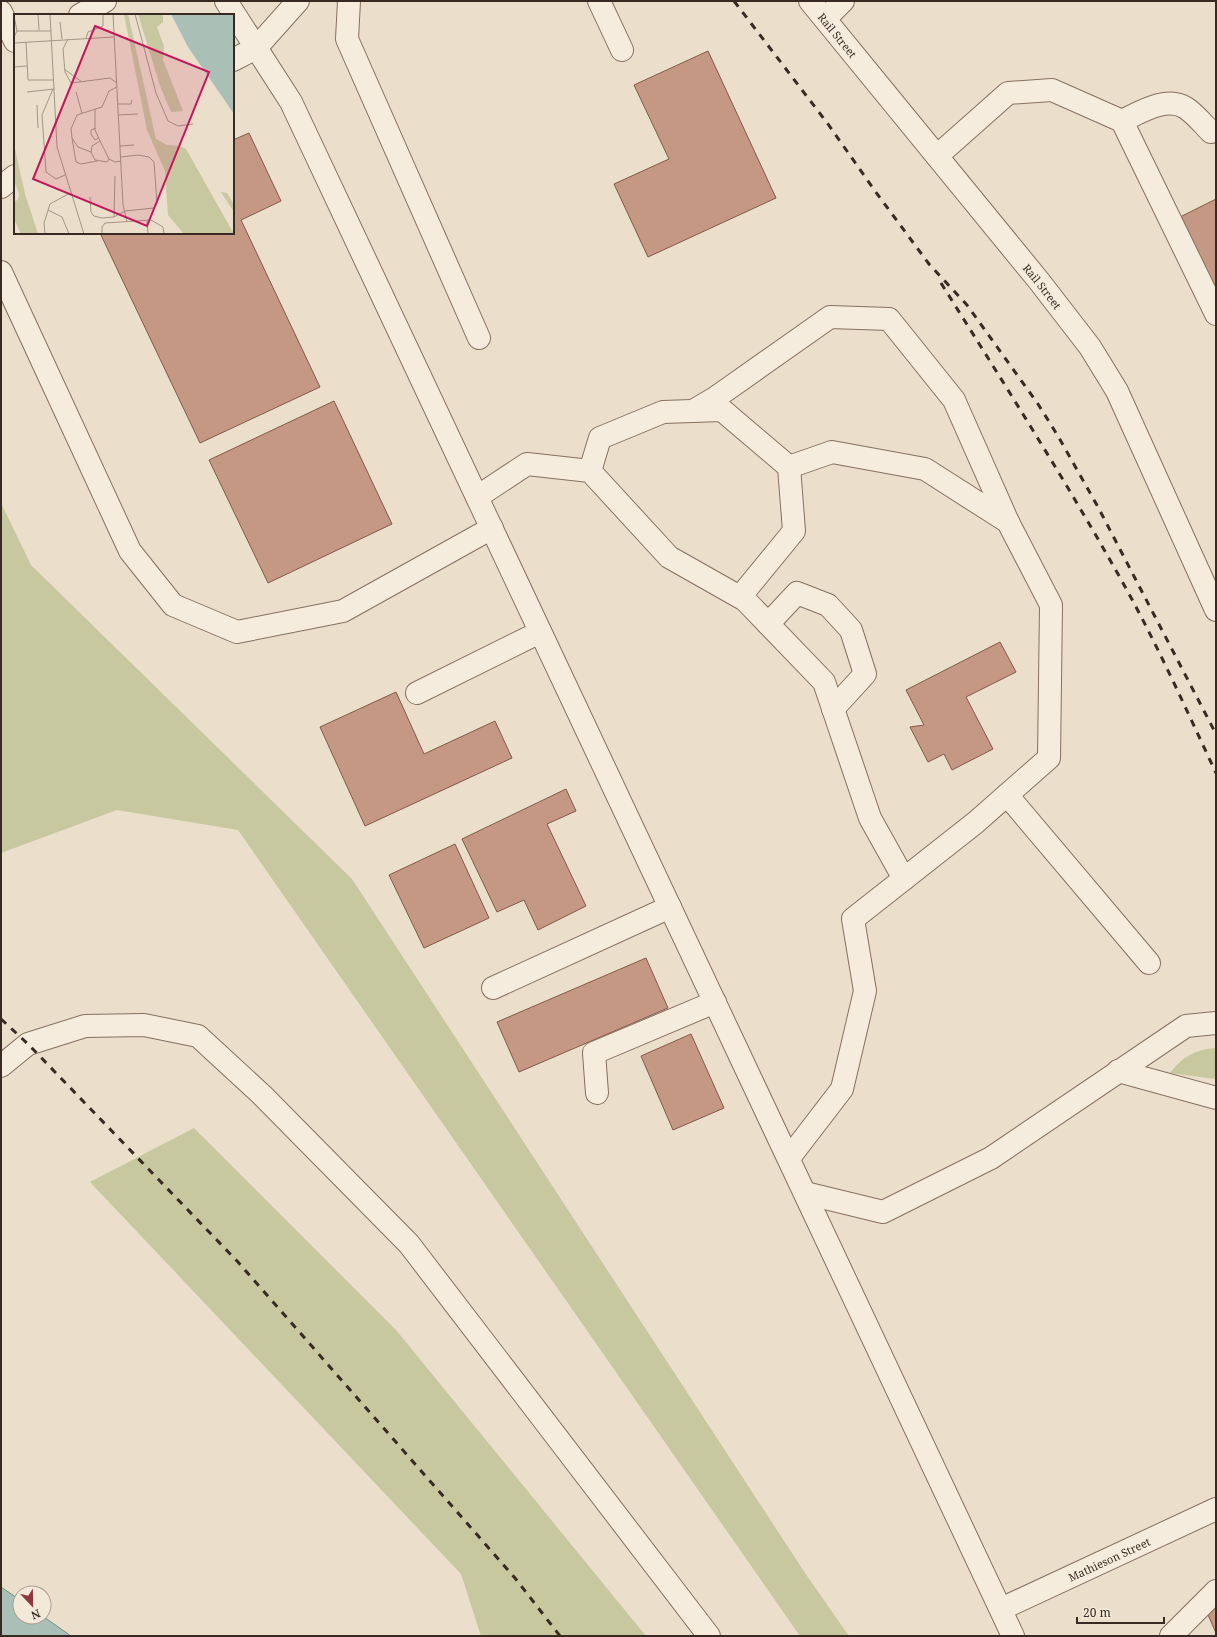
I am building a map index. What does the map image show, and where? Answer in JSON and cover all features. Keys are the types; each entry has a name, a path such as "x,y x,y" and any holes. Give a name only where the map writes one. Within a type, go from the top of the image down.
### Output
{"street":[{"path":"82,14 105,1"},
{"path":"226,1 291,102 1013,1636"},
{"path":"234,59 256,48 298,1"},
{"path":"349,1 347,39 479,338"},
{"path":"599,1 622,50"},
{"name":"Rail Street","path":"810,1 1044,287 1090,347 1117,391 1216,610"},
{"path":"825,19 843,1"},
{"path":"1,12 14,39"},
{"path":"1,53 14,47"},
{"path":"937,156 1008,93 1052,90 1122,121 1216,314"},
{"path":"1122,121 1150,108 1171,103 1185,107 1211,132"},
{"path":"1,187 14,177"},
{"path":"1,272 130,551 173,605 236,632 342,611 492,528"},
{"path":"693,411 715,398 830,316 889,319 954,400 1008,522 1051,605 1049,758 975,823 853,919 865,991 842,1089 788,1158"},
{"path":"590,471 600,438 663,412 722,410 789,467 794,530 740,597"},
{"path":"789,467 832,452 925,469 1008,522"},
{"path":"477,497 528,464 590,471 669,557 740,597 824,682 870,818 904,879"},
{"path":"768,624 797,593 828,606 851,630 865,674 833,709"},
{"path":"417,692 540,632"},
{"path":"1007,795 1149,963"},
{"path":"493,988 670,907"},
{"path":"597,1093 594,1053 715,1002"},
{"path":"805,1193 883,1212 991,1158 1186,1026 1216,1023"},
{"path":"1,1066 28,1044 85,1026 144,1025 198,1036 262,1095 409,1244 709,1636"},
{"path":"1118,1071 1216,1098"},
{"name":"Mathieson Street","path":"1001,1609 1216,1509"},
{"path":"1171,1636 1216,1591"}],"green space":[{"path":"1,503 31,565 352,879 805,1573 849,1636 800,1636 238,830 117,810 1,853"},
{"path":"1216,1048 1216,1079 1170,1073 1179,1062 1190,1055 1202,1050"},
{"path":"194,1128 396,1330 646,1636 481,1636 461,1574 90,1182"}],"shaded area":[{"path":"1,1587 12,1595 12,1625 52,1625 52,1623 71,1636 1,1636"}],"building":[{"path":"708,51 776,198 648,257 614,184 669,159 634,85"},
{"path":"249,133 281,201 241,220 320,387 200,443 100,234 234,234 234,140"},
{"path":"1216,199 1216,290 1180,217"},
{"path":"334,401 392,524 268,583 209,460"},
{"path":"1000,642 1016,672 966,697 993,749 952,770 944,754 928,762 910,727 924,725 906,690"},
{"path":"396,692 424,754 495,721 512,758 365,826 320,727"},
{"path":"566,789 576,811 547,824 586,906 538,930 524,900 497,912 462,839"},
{"path":"455,844 489,918 424,948 389,875"},
{"path":"646,958 668,1008 519,1072 497,1022"},
{"path":"691,1034 724,1108 673,1130 641,1056"},
{"path":"1216,1603 1216,1633 1205,1608"}],"railway":[{"path":"734,1 828,124 929,264 967,305 1038,404 1098,507 1216,734"},
{"path":"941,283 1057,469 1136,606 1216,773"},
{"path":"1,1019 28,1044 238,1262 515,1578 560,1636"}]}
